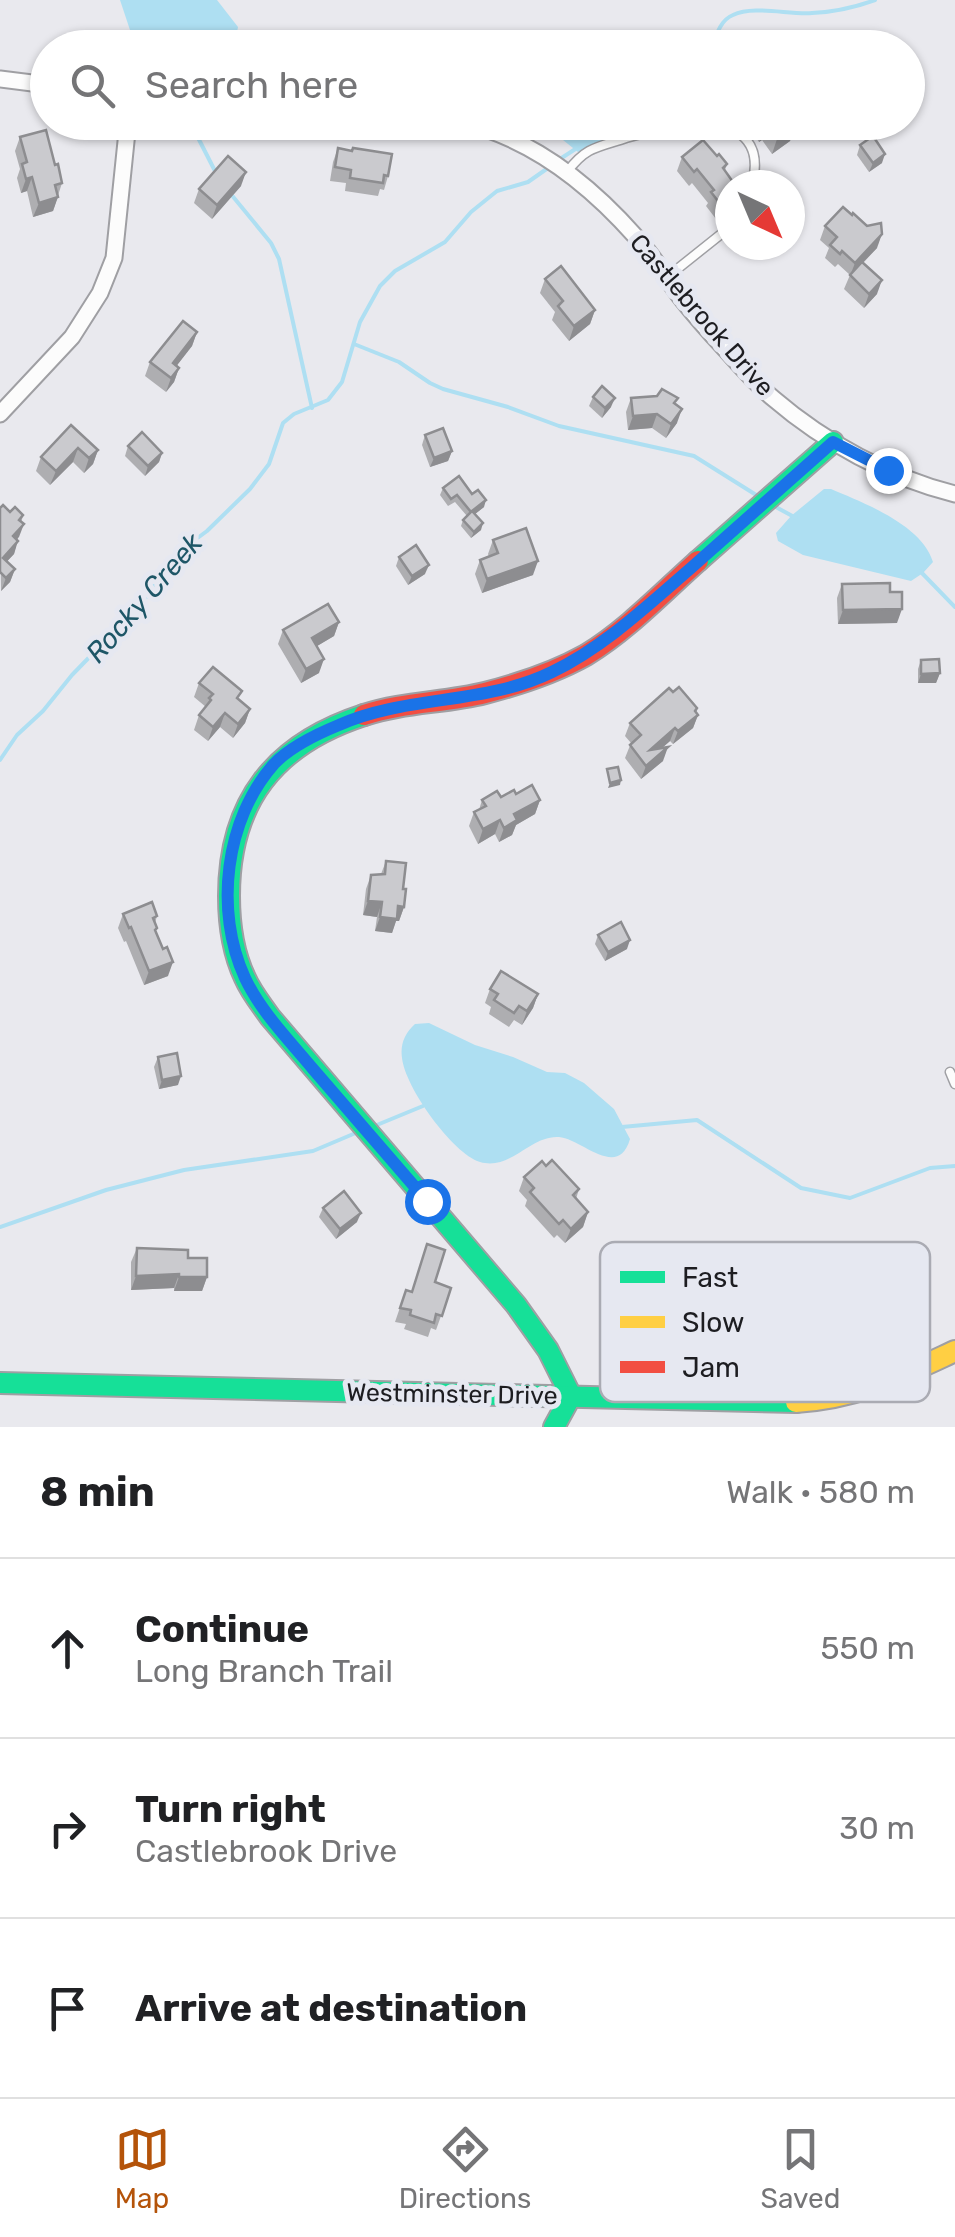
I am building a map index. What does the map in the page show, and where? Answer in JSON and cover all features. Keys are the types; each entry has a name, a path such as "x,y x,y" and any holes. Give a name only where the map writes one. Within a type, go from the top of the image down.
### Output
{"street":[{"path":"0,79 30,82"},
{"path":"0,414 72,337 100,293 114,258 126,140"},
{"name":"Castlebrook Drive","path":"511,140 567,172 638,238 714,336 774,400 833,442 888,470 955,494"},
{"path":"554,1427 571,1396 547,1348 270,1018 246,980 230,920 228,883 234,836 250,796 276,761 304,742 376,711 503,689 547,675 588,653 833,442"},
{"name":"Westminster Drive","path":"930,1363 955,1351"},
{"name":"Westminster Drive","path":"0,1383 600,1397"}],"lane":[{"path":"567,172 590,150 622,140"},
{"path":"747,140 755,158 754,170"},
{"path":"666,278 715,239"},
{"path":"950,1072 955,1084"}],"water":[{"path":"120,0 217,0 238,27 237,30 130,30"},
{"path":"563,140 605,140 578,152"},
{"path":"824,489 859,501 905,526 927,549 933,562 911,581 803,555 778,541 776,533 791,516"},
{"path":"429,1023 475,1045 547,1072 565,1073 584,1083 614,1109 630,1139 624,1151 608,1157 559,1137 539,1141 501,1162 480,1162 469,1156 432,1118 405,1070 402,1053 406,1035 415,1024"}],"building":[{"path":"30,134 30,140 49,140 62,183 55,185 58,197 39,203 32,177 26,179 22,164 27,162 20,137"},
{"path":"703,140 719,154 727,164 724,170 715,170 715,197 711,192 714,190 697,169 694,172 682,157"},
{"path":"876,140 885,154 873,163 860,145"},
{"path":"338,148 392,154 388,176 384,175 383,183 350,178 351,170 335,167"},
{"path":"228,156 246,172 217,205 199,189"},
{"path":"843,207 867,226 881,223 882,234 855,263 830,245 837,237 825,226"},
{"path":"862,262 882,280 869,294 850,275"},
{"path":"561,266 595,310 574,326 558,306 563,301 545,279"},
{"path":"183,321 197,332 173,363 179,368 171,378 150,362"},
{"path":"602,386 615,398 605,408 593,397"},
{"path":"662,389 678,398 674,403 682,409 671,424 657,414 633,416 631,398 657,396"},
{"path":"71,425 98,450 89,458 78,448 56,471 41,457"},
{"path":"443,428 452,451 434,458 425,435"},
{"path":"142,432 162,453 148,466 128,446"},
{"path":"459,476 472,494 478,490 486,500 472,511 483,523 474,532 463,520 471,512 457,495 451,499 443,488"},
{"path":"3,505 10,512 15,507 23,515 19,520 24,524 13,536 18,541 3,558 15,569 6,578 0,572"},
{"path":"526,528 538,561 487,579 480,560 498,553 493,540"},
{"path":"416,545 429,565 412,576 399,557"},
{"path":"890,583 890,592 902,592 902,609 843,610 842,584"},
{"path":"328,604 339,622 312,638 324,659 306,669 283,630"},
{"path":"939,659 940,673 921,674 921,660"},
{"path":"213,667 242,691 237,698 250,709 238,724 225,713 213,727 199,715 213,694 199,683"},
{"path":"679,687 697,708 698,715 678,731 675,728 650,750 668,747 646,766 630,745 641,735 630,723 669,688 673,692"},
{"path":"618,767 621,780 610,783 607,769"},
{"path":"532,785 540,800 514,814 517,820 504,828 500,820 483,829 474,812 486,806 482,800 497,791 501,797"},
{"path":"386,861 406,863 404,907 398,906 397,919 380,917 382,902 368,901 371,875 385,874"},
{"path":"152,902 157,916 153,918 155,930 173,962 149,971 123,914"},
{"path":"621,922 630,940 608,952 598,935"},
{"path":"501,971 538,994 527,1011 519,1006 514,1013 494,1000 498,994 490,989"},
{"path":"177,1053 181,1076 162,1080 158,1057"},
{"path":"552,1160 579,1189 573,1195 588,1212 571,1229 563,1220 559,1224 530,1192 534,1188 524,1177 542,1161 546,1166"},
{"path":"344,1191 361,1213 340,1229 323,1208"},
{"path":"427,1244 445,1250 435,1282 451,1288 442,1316 436,1314 434,1323 400,1308 406,1290 412,1292"},
{"path":"137,1248 188,1250 188,1258 207,1258 207,1277 136,1276"}],"waterway":[{"name":"Rocky Creek","path":"719,30 725,21 741,12 820,12 875,0"},
{"path":"199,140 216,173"},
{"name":"Rocky Creek","path":"560,159 577,148"},
{"name":"Rocky Creek","path":"0,760 17,735 142,603 176,554 207,531 250,489 269,464 283,423 294,414 328,400 342,382 360,322 380,286 395,271 445,242 471,212 497,191 528,182 548,168"},
{"path":"230,193 271,243 279,259 312,408"},
{"path":"354,344 399,362 443,389 559,426 694,456 761,498"},
{"path":"774,506 796,518"},
{"path":"920,571 955,607"},
{"path":"372,1127 423,1106"},
{"path":"622,1127 697,1120 801,1188 850,1198 930,1168 955,1166"},
{"path":"0,1227 106,1190 184,1170 313,1151 358,1132"}],"traffic: fast":[{"path":"698,561 833,442"},
{"path":"364,715 305,742 282,760 248,805 231,862 229,907 235,948 247,983 270,1017 516,1305 548,1350 571,1396 554,1427"},
{"path":"0,1383 600,1397"}],"traffic: slow":[{"path":"930,1362 955,1351"}],"traffic: jam":[{"path":"364,715 485,693 562,667 616,634 698,561"}],"route":[{"path":"427,1201 270,1018 246,980 236,954 228,883 234,836 250,796 276,761 341,724 376,711 503,689 547,675 588,653 833,442 888,470"}]}
